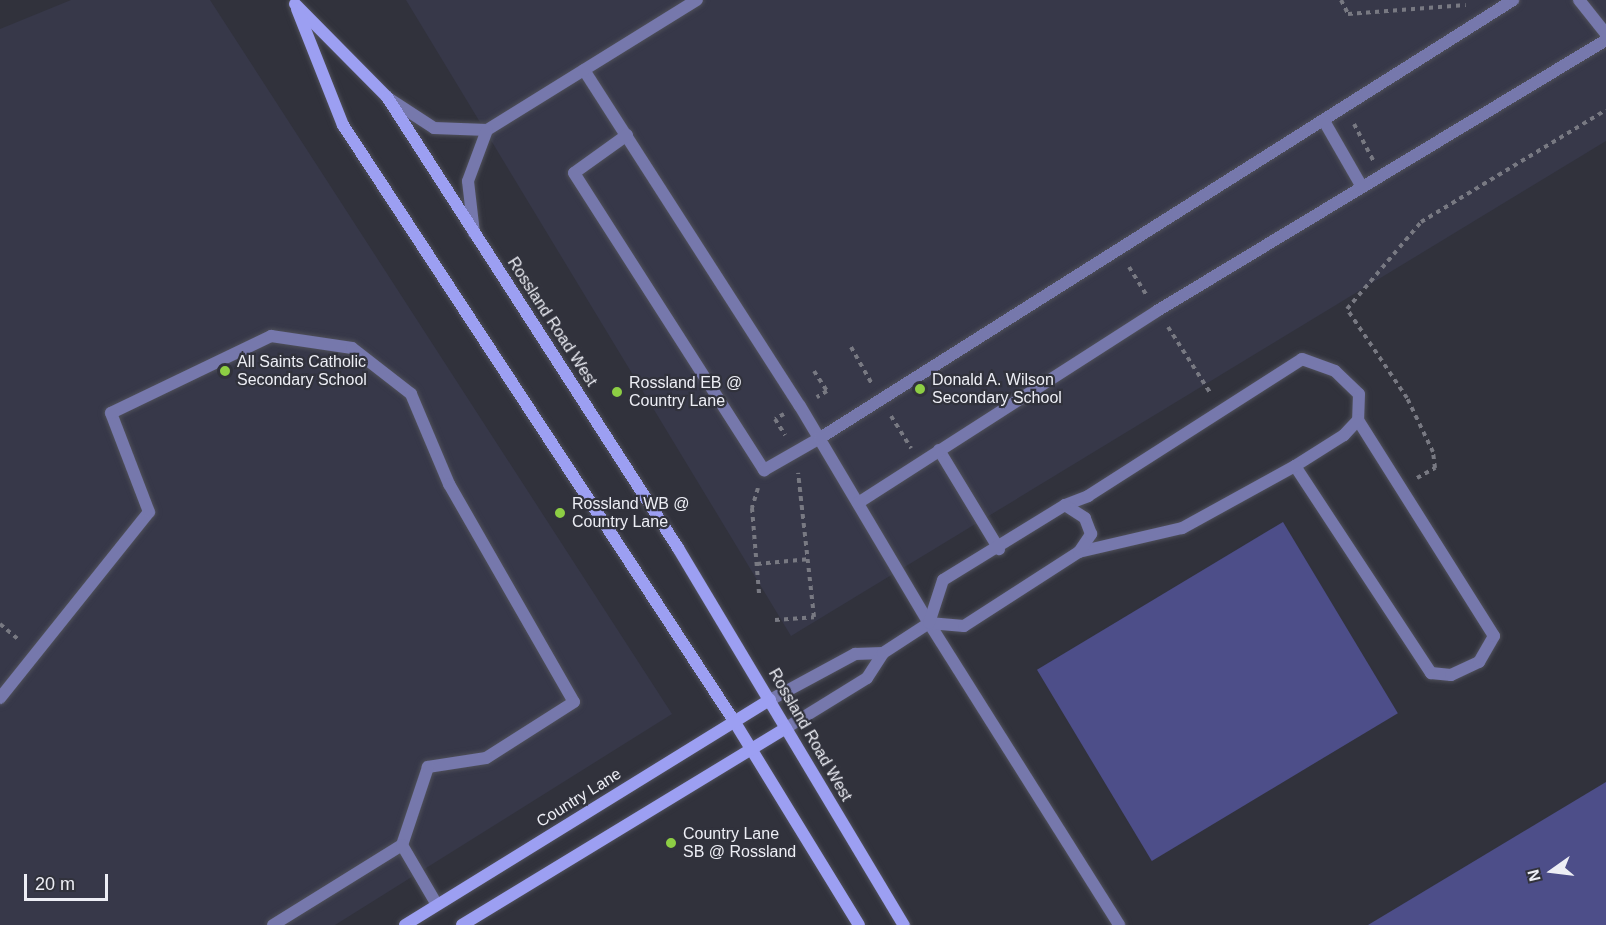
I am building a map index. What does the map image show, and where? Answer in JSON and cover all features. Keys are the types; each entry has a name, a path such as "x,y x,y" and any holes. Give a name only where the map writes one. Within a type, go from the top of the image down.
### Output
{"main road":[{"name":"Rossland Road West","path":"294,2 387,98 678,548 904,925"},
{"name":"Rossland Road West","path":"294,2 343,125 734,721 859,925"},
{"name":"Country Lane","path":"405,925 770,700"},
{"path":"462,925 786,728"}],"lane":[{"path":"387,98 434,128 487,129 697,0"},
{"path":"1579,0 1606,34"},
{"path":"627,135 574,173 764,470 820,438 1510,2"},
{"path":"858,503 1157,311 1606,40"},
{"path":"584,70 800,406 928,623 1119,925"},
{"path":"1324,121 1362,188"},
{"path":"474,235 468,181 487,129"},
{"path":"0,698 149,512 111,413 271,336 352,348 411,394 449,484 574,702 486,758 428,767 402,845 273,925"},
{"path":"786,728 867,678 883,653 928,623 943,580 999,549 1065,505 1088,496 1302,359 1335,371 1359,394 1358,420 1494,636 1479,662 1451,675 1431,673 1295,466"},
{"path":"928,623 964,626 1079,552 1182,528 1295,466 1344,435 1358,420"},
{"path":"939,450 999,549"},
{"path":"1065,505 1085,518 1091,534 1079,552"},
{"path":"770,700 855,654 883,653"},
{"path":"402,845 437,905"}],"path":[{"path":"1341,0 1348,14 1510,2"},
{"path":"1433,0 1433,6"},
{"path":"1345,108 1382,176"},
{"path":"1401,488 1435,468 1433,452 1407,398 1347,309 1420,222 1606,110"},
{"path":"1117,250 1222,412"},
{"path":"776,620 814,617 810,559 795,452 775,419 826,391 814,371"},
{"path":"759,594 752,508 764,470"},
{"path":"757,564 810,559"},
{"path":"0,624 34,654"}],"shaded area":[{"name":"All Saints Catholic Secondary School","path":"71,0 210,0 672,714 335,925 0,925 0,29"},
{"name":"Donald A. Wilson Secondary School","path":"406,0 1606,0 1606,141 791,636"},
{"path":"1283,522 1398,713 1152,861 1037,670"},
{"path":"1606,782 1606,925 1368,925"}],"place":[{"name":"All Saints Catholic Secondary School","path":"225,371"},
{"name":"Donald A. Wilson Secondary School","path":"920,389"},
{"name":"Rossland EB @ Country Lane","path":"617,392"},
{"name":"Rossland WB @ Country Lane","path":"560,513"},
{"name":"Country Lane SB @ Rossland","path":"671,843"}]}
